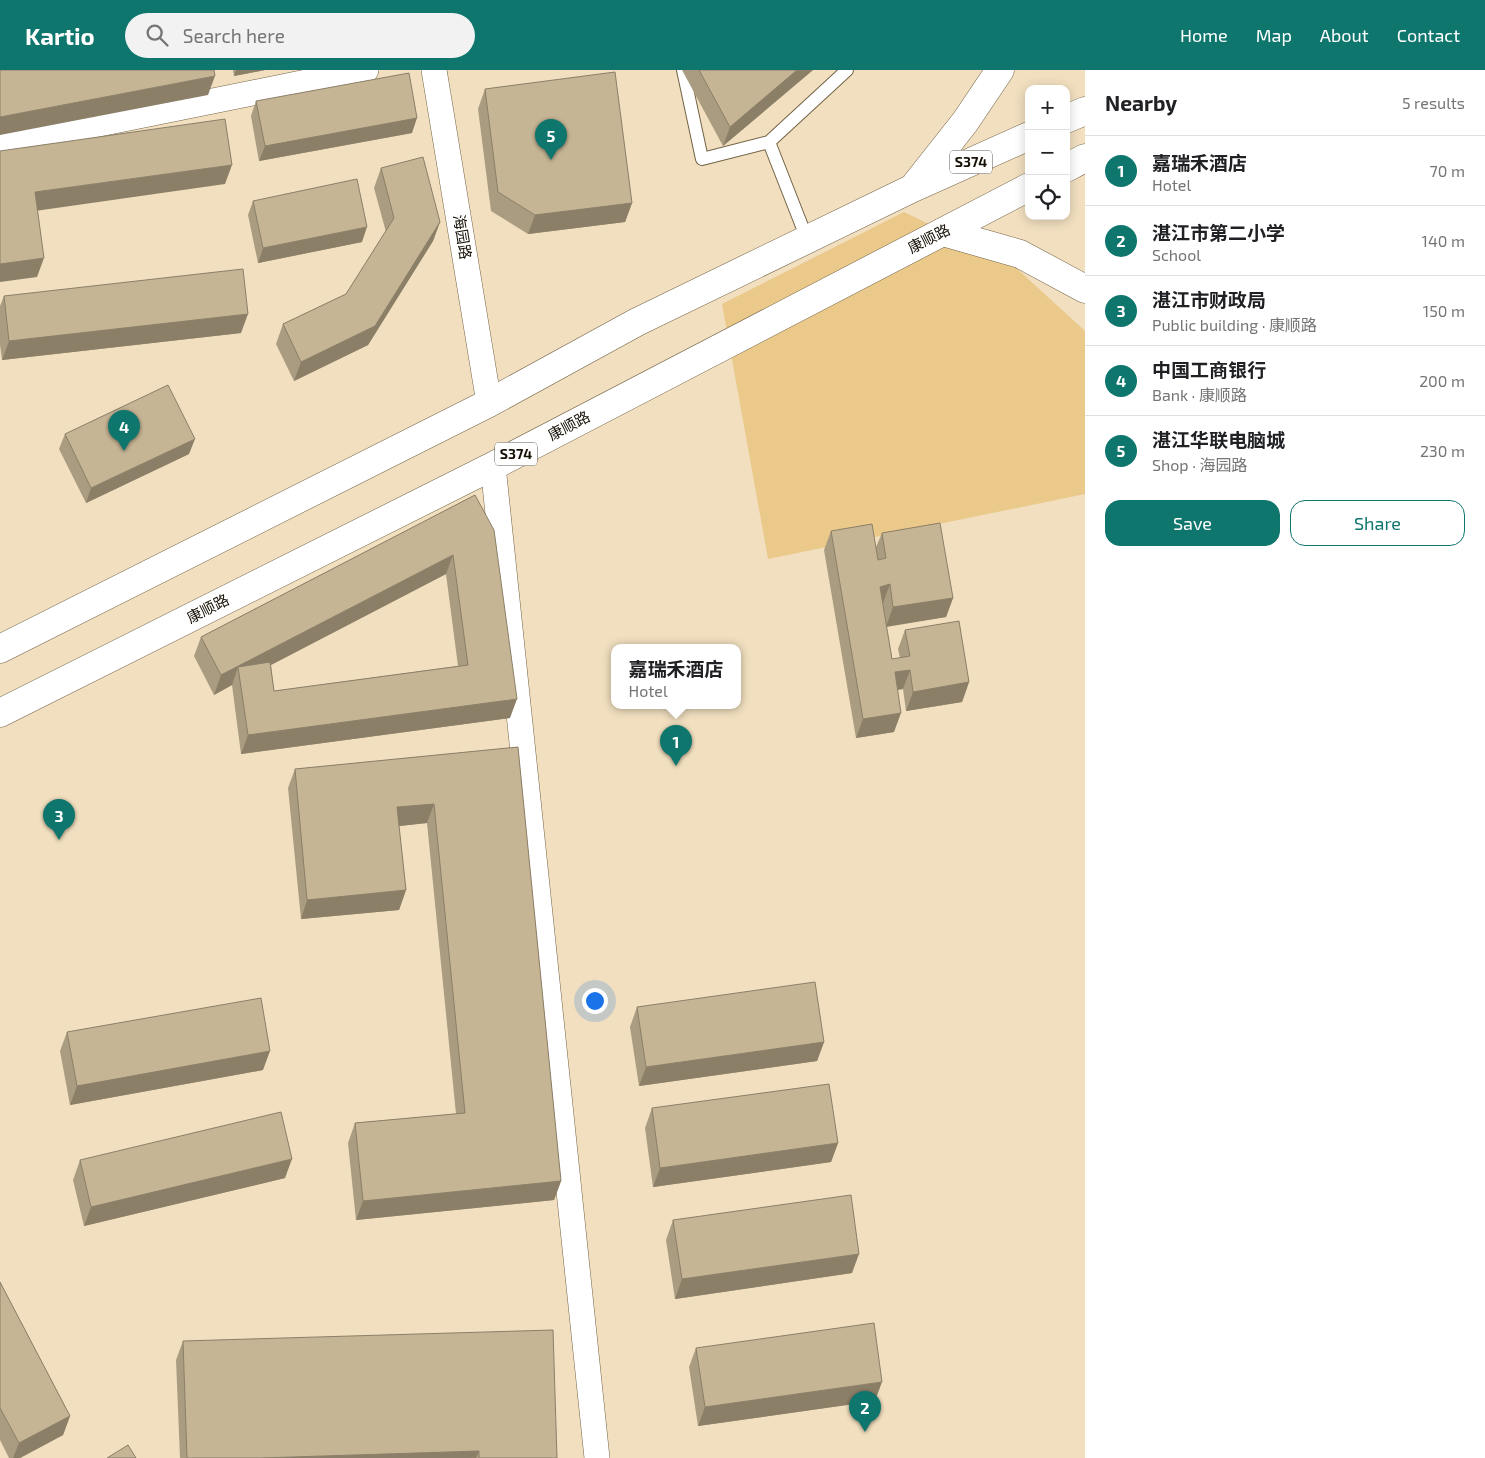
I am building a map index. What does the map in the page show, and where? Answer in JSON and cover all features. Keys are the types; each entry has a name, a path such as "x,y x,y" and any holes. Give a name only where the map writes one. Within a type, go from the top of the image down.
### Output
{"main road":[{"path":"913,188 965,122 1000,70"},
{"path":"1070,117 1085,110"},
{"name":"S374","path":"0,650 490,403 637,322 913,188 1025,138"},
{"path":"1070,166 1085,158"},
{"name":"康顺路","path":"0,713 493,466 1025,189"},
{"path":"943,232 1020,254 1085,289"}],"street":[{"path":"0,144 366,70"},
{"name":"海园路","path":"434,70 490,403"},
{"path":"493,466 596,1458"}],"lane":[{"path":"683,70 702,159 768,142 847,70"},
{"path":"768,142 807,239"}],"shaded area":[{"path":"904,212 1013,265 1085,331 1085,494 768,559 722,304"}],"building":[{"path":"0,70 214,70 215,76 0,117"},
{"path":"699,70 797,70 730,127"},
{"path":"615,72 632,203 535,215 498,192 485,89"},
{"path":"409,73 417,118 265,146 256,101"},
{"path":"225,119 232,165 35,192 44,258 0,264 0,151"},
{"path":"423,157 440,222 375,326 301,362 283,324 346,294 394,218 381,168"},
{"path":"357,179 367,227 263,248 253,201"},
{"path":"243,269 248,314 9,341 4,296"},
{"path":"168,385 195,439 91,488 65,434"},
{"path":"475,495 494,530 517,699 248,735 238,667 270,662 274,691 468,665 453,555 221,675 201,637"},
{"path":"940,523 953,598 893,607 890,584 880,587 892,659 910,656 905,630 959,621 969,682 913,692 910,670 895,672 901,713 863,719 831,531 872,524 878,560 886,558 882,533"},
{"path":"518,747 561,1181 363,1201 355,1123 465,1113 434,804 397,807 406,890 307,900 295,769"},
{"path":"815,982 824,1042 646,1067 637,1007"},
{"path":"261,998 270,1051 77,1086 67,1032"},
{"path":"829,1084 838,1143 660,1168 652,1108"},
{"path":"281,1112 292,1159 91,1207 80,1160"},
{"path":"851,1195 859,1254 682,1279 673,1220"},
{"path":"0,1282 70,1416 19,1443 0,1408"},
{"path":"874,1323 882,1382 705,1407 696,1348"},
{"path":"553,1330 557,1458 479,1458 479,1451 260,1458 187,1458 183,1341"},
{"path":"128,1445 136,1458 107,1458"}],"place":[{"name":"湛江华联电脑城","path":"551,160"},
{"name":"中国工商银行","path":"124,451"},
{"name":"嘉瑞禾酒店","path":"676,766"},
{"name":"湛江市财政局","path":"59,840"},
{"name":"湛江市第二小学","path":"865,1432"}]}
